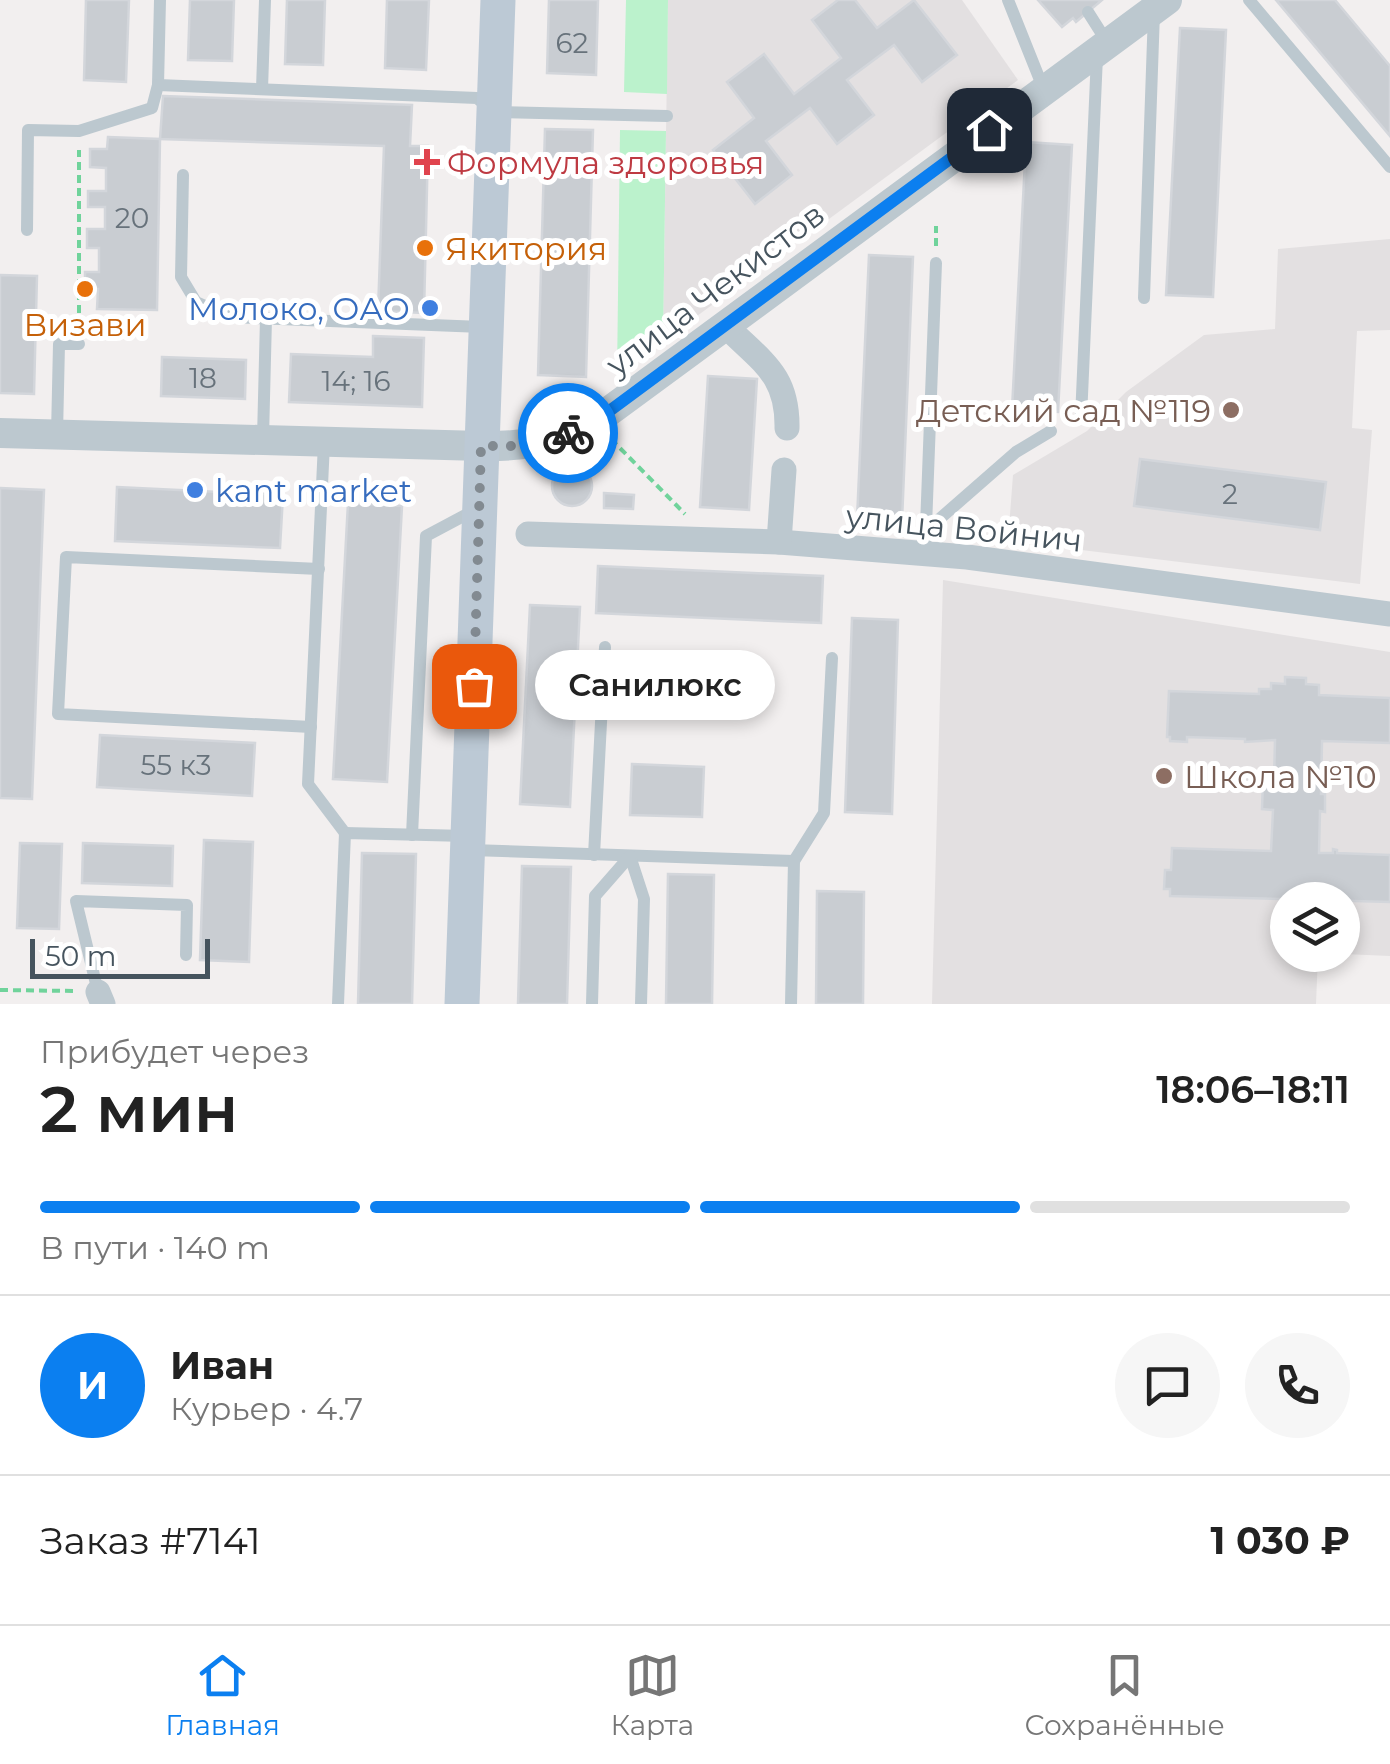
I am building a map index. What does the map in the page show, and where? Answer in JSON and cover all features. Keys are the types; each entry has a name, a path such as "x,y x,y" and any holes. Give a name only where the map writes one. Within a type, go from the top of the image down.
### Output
{"main road":[{"path":"462,1004 498,0"}],"street":[{"name":"улица Чекистов","path":"0,432 481,446 522,446 560,437 592,421 1160,5"},
{"path":"725,325 778,378 787,401 787,428"},
{"path":"779,542 784,470"},
{"name":"улица Войнич","path":"528,534 779,542 927,541 1390,614"}],"lane":[{"path":"27,230 28,130 79,130 152,108 158,85 160,0"},
{"path":"262,89 265,0"},
{"path":"1008,0 1044,90"},
{"path":"1249,0 1390,167"},
{"path":"1144,298 1160,5"},
{"path":"1081,418 1103,48 1088,12"},
{"path":"158,85 477,98 494,112 667,116"},
{"path":"183,174 181,278 196,302 229,316 485,327"},
{"path":"927,541 936,263"},
{"path":"263,440 266,318"},
{"path":"56,434 59,344 78,344"},
{"path":"927,541 1016,452 1051,431"},
{"path":"324,442 308,784 344,834 338,1004"},
{"path":"412,835 426,536 479,508"},
{"path":"311,727 58,714 66,557 318,570"},
{"path":"594,854 605,647"},
{"path":"791,1004 794,862 824,814 832,658"},
{"path":"344,834 412,835 594,854 794,862"},
{"path":"592,1004 595,896 630,856"},
{"path":"630,856 644,898 641,1004"},
{"path":"100,998 76,901 187,905 186,956"}],"path":[{"path":"78,344 79,130"},
{"path":"592,421 709,539"},
{"path":"0,990 100,998"}],"shaded area":[{"path":"668,0 962,0 1018,80 663,341"},
{"name":"Детский сад №119","path":"1390,239 1390,330 1357,331 1352,428 1372,430 1360,584 1008,541 1013,475 1087,431 1126,392 1204,335 1275,329 1278,249"},
{"name":"Школа №10","path":"943,580 1390,652 1390,956 1360,955 1360,882 1270,882 1270,972 1317,972 1316,1004 932,1004"}],"green space":[{"path":"626,0 668,0 667,94 624,92"},
{"path":"620,130 666,131 663,341 617,376"}],"building":[{"path":"86,0 129,0 126,82 84,80"},
{"path":"190,0 234,0 232,61 188,60"},
{"path":"287,0 325,0 323,65 285,64"},
{"path":"387,0 429,0 426,70 385,68"},
{"path":"549,0 598,0 596,75 547,73"},
{"path":"838,0 855,0 877,28 914,0 957,55 922,82 894,45 847,80 874,115 837,144 810,108 766,141 792,175 755,204 713,150 754,118 727,82 764,54 794,94 841,58 812,20"},
{"path":"1038,0 1102,0 1076,22 1073,18 1062,27"},
{"path":"1276,0 1335,0 1390,66 1390,136"},
{"path":"1180,28 1226,30 1213,297 1166,295"},
{"path":"163,96 412,105 410,146 428,146 424,313 378,311 384,146 160,139"},
{"path":"545,129 593,130 586,377 538,375"},
{"path":"108,137 160,139 157,310 97,309 98,289 85,289 85,272 99,272 99,248 87,248 87,229 105,229 105,207 88,207 88,191 106,191 106,168 90,167 90,149 107,149"},
{"path":"1026,142 1072,145 1058,412 1012,409"},
{"path":"869,255 913,257 902,521 857,519"},
{"path":"0,275 37,276 34,394 0,393"},
{"path":"373,336 424,338 422,407 289,402 291,354 373,357"},
{"path":"162,357 246,360 245,399 161,396"},
{"path":"708,376 757,379 749,510 700,507"},
{"path":"1140,459 1326,482 1320,530 1134,506"},
{"path":"572,466 586,472 592,486 586,500 572,506 558,500 552,486 558,472"},
{"path":"117,487 283,495 280,548 115,541"},
{"path":"0,488 44,490 32,799 0,798"},
{"path":"604,493 634,495 633,509 604,508"},
{"path":"348,503 402,506 387,782 333,779"},
{"path":"598,566 823,576 821,623 596,613"},
{"path":"530,605 580,607 570,807 520,804"},
{"path":"852,618 898,620 892,814 845,812"},
{"path":"1285,677 1306,678 1306,684 1319,685 1319,695 1390,698 1390,743 1322,741 1321,794 1325,794 1325,812 1320,811 1319,853 1333,853 1333,849 1337,853 1390,855 1390,902 1360,901 1360,882 1270,882 1270,899 1170,896 1170,889 1164,889 1165,870 1171,870 1172,848 1271,851 1273,810 1262,809 1263,780 1274,780 1275,740 1245,742 1187,737 1187,742 1170,741 1169,691 1259,694 1259,689 1271,689 1271,683 1285,684"},
{"path":"100,735 255,743 252,796 97,787"},
{"path":"632,764 704,767 702,817 630,815"},
{"path":"204,840 253,842 249,962 200,960"},
{"path":"20,843 62,844 59,929 17,928"},
{"path":"83,843 173,846 172,886 82,883"},
{"path":"362,853 416,854 412,1004 358,1004"},
{"path":"522,866 571,867 567,1004 518,1004"},
{"path":"668,874 714,875 712,1004 666,1004"},
{"path":"817,891 864,892 863,1004 816,1004"}],"way so far":[{"path":"474,686 481,446 522,446 568,433"}],"place":[{"name":"Формула здоровья","path":"427,162"},
{"name":"Якитория","path":"425,248"},
{"name":"Визави","path":"85,289"},
{"name":"Молоко, ОАО","path":"430,308"},
{"name":"Детский сад №119","path":"1231,410"},
{"name":"kant market","path":"195,490"},
{"name":"Санилюкс","path":"474,686"},
{"name":"Школа №10","path":"1164,776"}],"route":[{"path":"568,433 608,412 989,130"}]}
